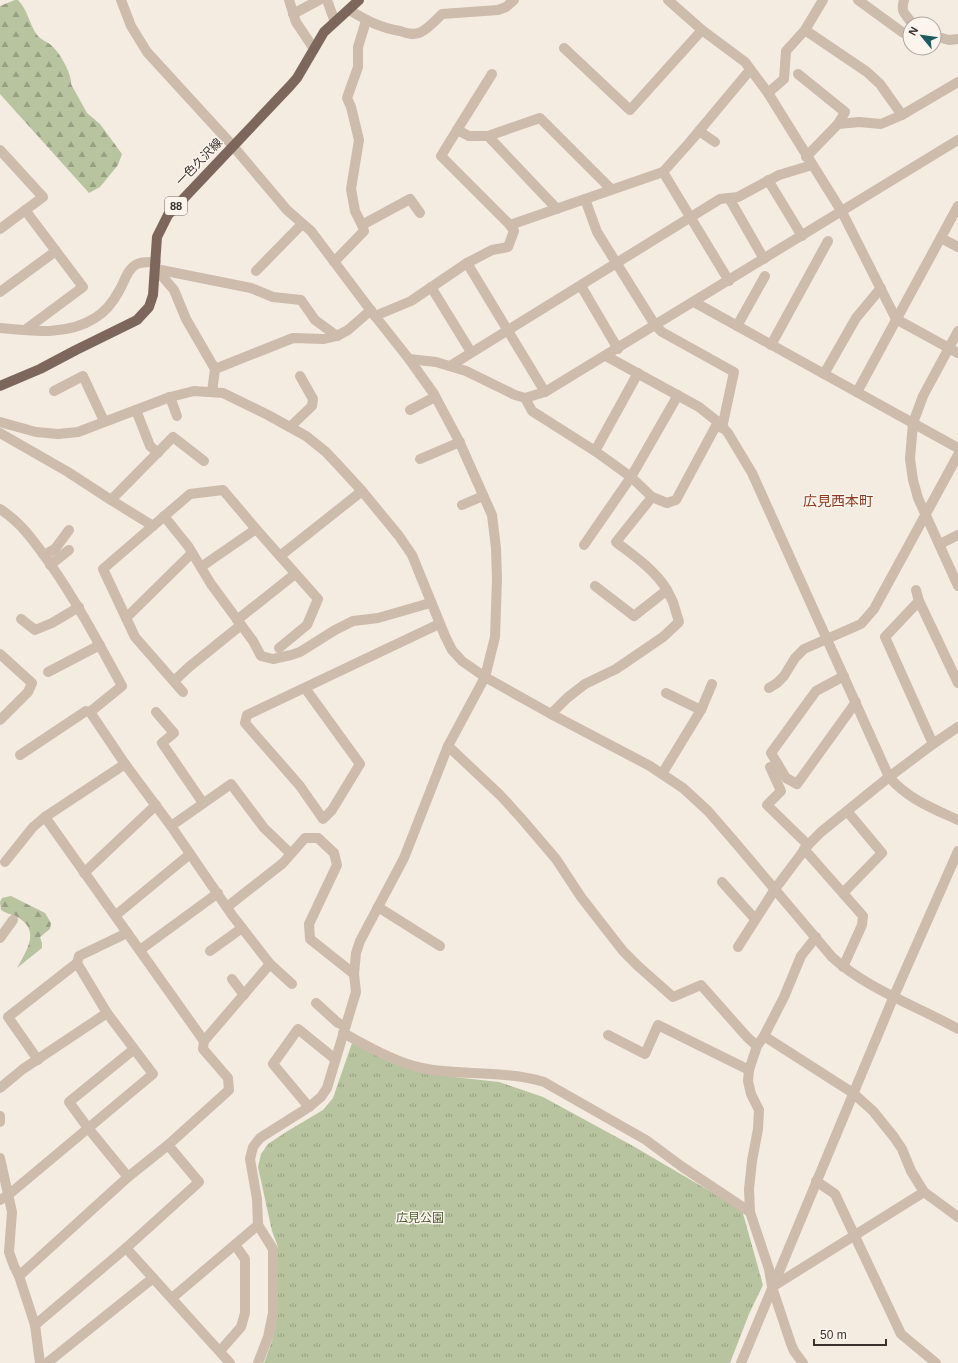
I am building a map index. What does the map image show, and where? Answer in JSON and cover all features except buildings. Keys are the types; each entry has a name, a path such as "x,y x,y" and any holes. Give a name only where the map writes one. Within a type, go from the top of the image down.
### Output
{"main road":[{"name":"一色久沢線","path":"0,386 40,369 137,320 149,307 153,294 157,237 168,216 297,78 324,32 359,0"}],"street":[{"path":"121,0 131,26 147,52 233,146 274,196 311,231 409,359 435,397 460,442 492,514 496,548 498,579 495,637 486,677 448,746 404,858 360,941 356,953 354,974 356,992 327,1088 321,1097 309,1107 264,1135 253,1147 250,1159 258,1198 258,1225 273,1249 273,1313 268,1337 258,1363"},
{"path":"289,0 296,22 314,49"},
{"path":"294,14 319,0"},
{"path":"327,0 335,22"},
{"path":"349,10 381,27 410,34 420,33 429,27 442,14 498,10 506,7 514,0"},
{"path":"768,93 784,79 786,51 805,30 823,0"},
{"path":"858,0 902,32"},
{"path":"904,0 903,13 905,16"},
{"path":"672,1 702,30 745,62 768,93 842,212 896,319 958,353"},
{"path":"334,262 364,231 356,211 352,189 358,140 351,107 347,98 358,67 358,47 366,20"},
{"path":"564,48 630,110 702,30"},
{"path":"805,30 871,76 880,84 902,115"},
{"path":"942,38 949,40 958,39"},
{"path":"510,225 663,172 750,70"},
{"path":"215,369 293,338 324,339 337,336 373,313 411,301 467,263 492,250 508,247 514,231 510,225 440,156 492,74"},
{"path":"450,366 720,199 738,197 768,180 809,161 838,124 845,112 798,74"},
{"path":"838,124 859,122 881,124 902,115 958,82"},
{"path":"457,130 469,136 488,136 540,118 611,189"},
{"path":"699,131 715,142"},
{"path":"488,136 557,208"},
{"path":"409,359 436,362 466,371 506,391 525,398 545,392 958,140"},
{"path":"0,150 43,197 0,228"},
{"path":"0,166 9,160"},
{"path":"663,172 729,281"},
{"path":"768,180 802,236"},
{"path":"729,198 764,259"},
{"path":"362,225 410,199 420,213"},
{"path":"525,398 532,411 595,451 631,477 652,497 667,503 676,500 720,425 734,372 662,332 655,325 597,232 585,199"},
{"path":"856,392 957,209"},
{"path":"25,210 82,287 25,330"},
{"path":"256,271 302,224"},
{"path":"941,238 958,247"},
{"path":"771,345 828,241"},
{"path":"0,292 56,252"},
{"path":"0,328 54,331 76,326 94,319 107,309 131,268 140,263 251,288 273,297 301,300 315,320 337,336"},
{"path":"467,263 545,392"},
{"path":"156,266 174,290 186,319 215,369 212,392"},
{"path":"737,326 765,276"},
{"path":"581,286 618,348"},
{"path":"431,287 471,352"},
{"path":"824,374 856,318 881,288"},
{"path":"694,302 958,448"},
{"path":"958,330 922,396 913,423 910,459 913,480 918,498 958,586"},
{"path":"606,356 699,407 728,433 752,473 889,777 908,795 925,805 958,820"},
{"path":"595,451 638,373"},
{"path":"54,391 83,376 104,421"},
{"path":"290,427 312,406 313,399 300,376"},
{"path":"1,427 58,434 78,432 170,397 194,391 222,393 306,436 326,452 362,491 399,536 412,555 430,603 452,650 462,660 486,677 662,774 683,788 708,812 832,957 843,967 867,983 958,1029"},
{"path":"584,545 631,477 678,395"},
{"path":"170,397 177,416"},
{"path":"410,410 435,397"},
{"path":"136,410 150,446 158,452"},
{"path":"1,427 153,526"},
{"path":"111,500 173,437 204,462"},
{"path":"420,459 460,442"},
{"path":"769,688 784,676 795,658 804,649 861,624 874,610 925,513 958,455"},
{"path":"183,692 135,637 103,569 190,494 223,490 318,599 308,625 279,648"},
{"path":"280,556 362,491"},
{"path":"462,505 483,496"},
{"path":"551,714 567,698 585,684 616,669 663,637 679,622 673,602 663,583 645,565 616,542 652,497"},
{"path":"0,509 12,517 26,531 44,555 79,607 122,686 90,712 86,711 20,755"},
{"path":"164,516 192,553 211,584 253,641 261,656 273,659 300,652 335,630 353,621 378,618 430,603"},
{"path":"201,567 214,553 233,540 256,529"},
{"path":"44,555 55,549 69,530"},
{"path":"940,544 958,535"},
{"path":"50,565 69,550"},
{"path":"126,618 146,593 163,576 179,561 192,553"},
{"path":"174,681 187,664 295,574"},
{"path":"595,586 634,616 667,590"},
{"path":"916,590 919,601 958,683"},
{"path":"919,601 885,637 933,744"},
{"path":"21,619 34,630 52,623 79,607"},
{"path":"305,688 360,764 332,810 323,819 300,786 245,723 247,715 439,624"},
{"path":"48,672 100,645"},
{"path":"0,654 32,683 28,692 0,720"},
{"path":"844,676 816,691 771,753 786,778 797,784 856,702"},
{"path":"662,774 701,710 712,684"},
{"path":"666,693 701,710"},
{"path":"90,712 125,764 171,826 242,928 270,964 292,984"},
{"path":"156,712 174,733 162,743 203,804"},
{"path":"738,947 775,889 806,847 821,832 889,777 933,744 958,728"},
{"path":"448,746 500,795 521,818 556,860 581,897 623,951 638,966 674,997 701,985 747,1038 757,1046"},
{"path":"5,862 32,827 125,764"},
{"path":"770,767 781,791 767,806 806,847 842,893 863,916 862,925 843,967"},
{"path":"171,826 231,784 264,828 290,854"},
{"path":"84,873 156,805"},
{"path":"842,893 882,854 847,811"},
{"path":"46,817 204,1042"},
{"path":"228,907 283,863 305,838 318,838 334,853 337,865 309,924 310,939 354,974"},
{"path":"741,1363 894,996 958,850"},
{"path":"116,915 190,854"},
{"path":"722,882 755,919"},
{"path":"140,950 218,893"},
{"path":"378,907 440,946"},
{"path":"0,938 13,920"},
{"path":"210,951 242,928"},
{"path":"38,1060 8,1017 77,963 79,956 128,933"},
{"path":"803,1363 794,1352 791,1344 772,1287 769,1269 750,1212 749,1190 758,1128 759,1110 748,1081 749,1070 757,1046 764,1036 784,997 801,956 816,937"},
{"path":"4,1198 152,1074 133,1050 108,1013 77,963"},
{"path":"19,1276 128,1177 168,1145 229,1090 228,1078 203,1049 204,1042 270,964"},
{"path":"232,979 244,995"},
{"path":"316,1003 344,1030 396,1059 421,1068 444,1072 526,1077 544,1082 646,1140 681,1166 750,1212"},
{"path":"0,1088 23,1069 108,1013"},
{"path":"608,1035 645,1054 658,1024 749,1070"},
{"path":"309,1107 273,1064 298,1029 335,1059"},
{"path":"764,1036 853,1094 873,1111 902,1149 911,1171 924,1192 958,1217"},
{"path":"128,1177 69,1102 133,1050"},
{"path":"0,1116 0,1122"},
{"path":"35,1325 126,1248 199,1182 168,1145"},
{"path":"0,1158 4,1198 12,1212 9,1252 19,1276 35,1325 40,1363"},
{"path":"816,1181 835,1194 901,1334 936,1363"},
{"path":"772,1287 924,1192"},
{"path":"172,1298 258,1225"},
{"path":"220,1351 241,1327 245,1313 245,1258 235,1245"},
{"path":"126,1248 230,1363"},
{"path":"47,1363 152,1278"}],"green space":[{"path":"18,0 24,8 37,35 49,43 62,58 68,69 71,84 87,113 100,124 122,154 118,165 100,187 89,193 0,94 0,6"},
{"path":"11,896 45,913 51,923 50,929 40,937 42,948 17,968 28,947 30,933 28,927 23,921 1,910 0,902 2,898"},
{"name":"広見公園","path":"352,1043 445,1076 499,1082 543,1097 633,1146 742,1210 763,1285 749,1314 730,1363 264,1363 272,1341 278,1312 278,1247 272,1231 258,1167 261,1154 268,1144 323,1110 333,1098"}],"district":[{"name":"広見西本町","path":"838,501"}]}
